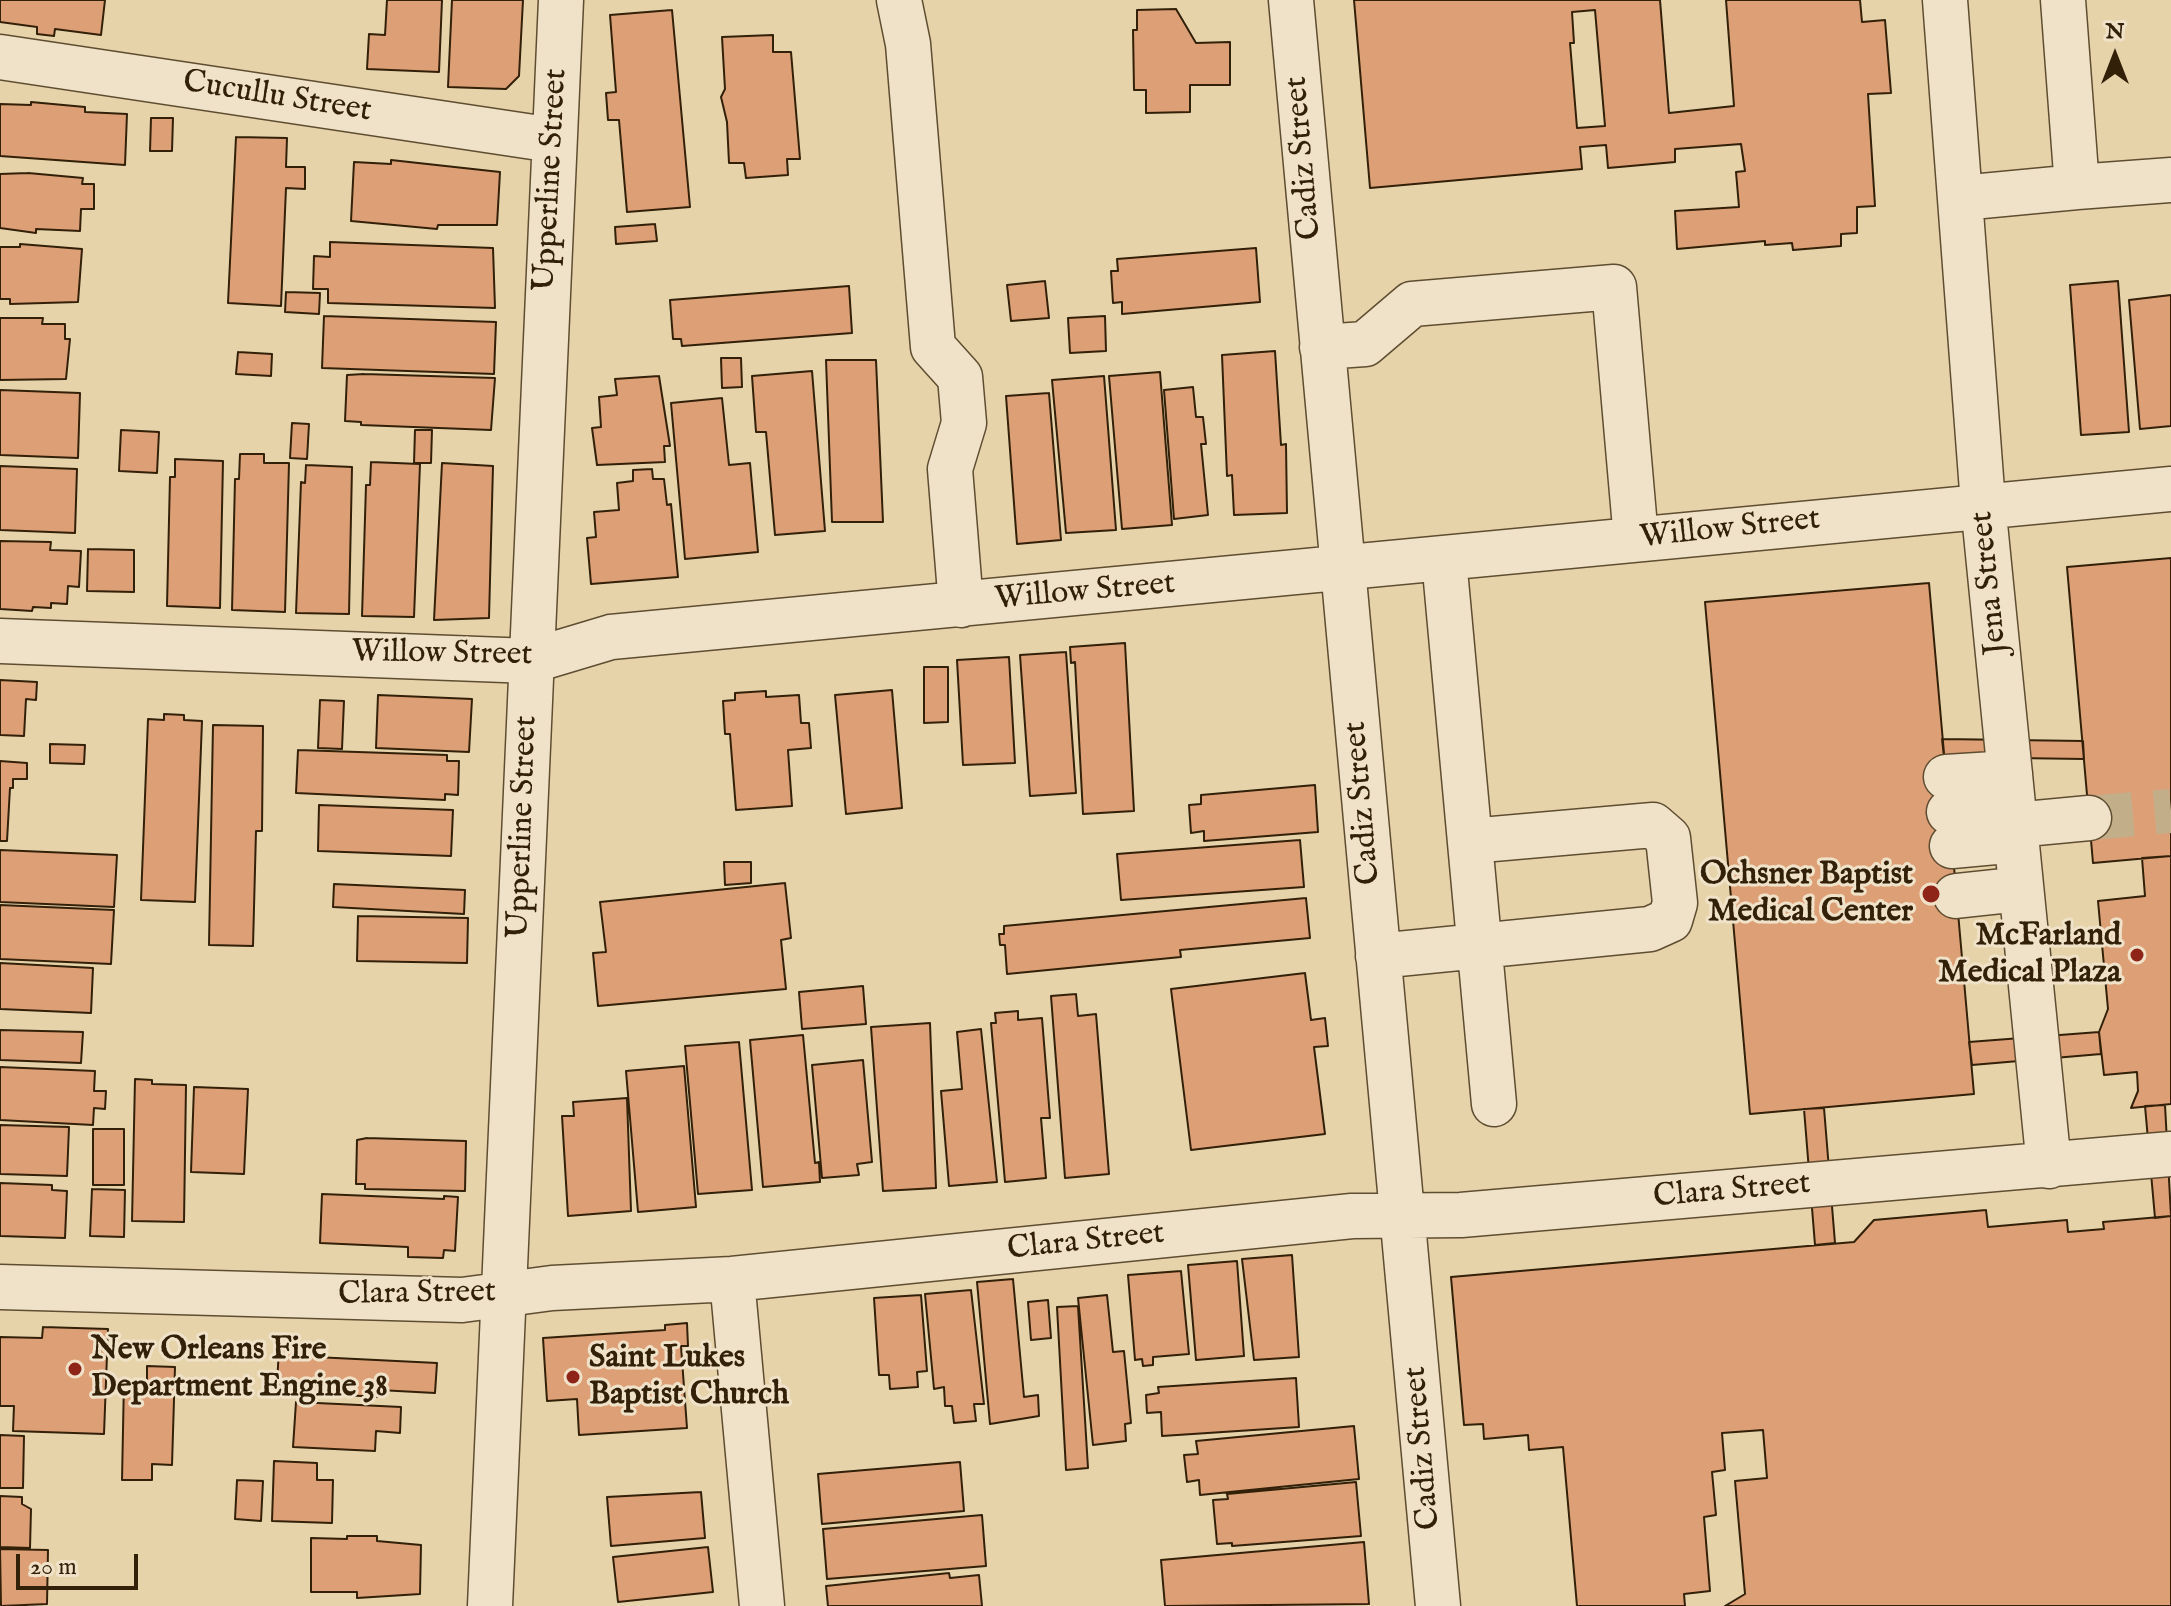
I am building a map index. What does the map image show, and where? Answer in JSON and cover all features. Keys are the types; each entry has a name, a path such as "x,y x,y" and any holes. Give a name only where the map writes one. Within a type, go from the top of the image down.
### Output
{"street":[{"name":"Upperline Street","path":"490,1606 561,0"},
{"path":"899,0 908,44 933,347 960,377 964,423 950,469 961,605"},
{"name":"Cadiz Street","path":"1291,0 1438,1606"},
{"name":"Jena Street","path":"1945,0 1983,504 2049,1166"},
{"path":"2063,0 2077,187"},
{"name":"Cucullu Street","path":"0,57 553,140"},
{"path":"1961,198 2171,180"},
{"path":"1322,347 1365,344 1412,304 1614,287 1636,539"},
{"name":"Willow Street","path":"0,641 531,661 611,637 1342,570 1983,504 2171,489"},
{"path":"1444,559 1494,1104"},
{"path":"2014,811 1949,812 2014,811 2089,818"},
{"path":"1378,956 1650,929 1670,920 1675,903 1668,838 1653,825 1470,841"},
{"path":"1956,896 2021,889"},
{"name":"Clara Street","path":"0,1287 462,1300 552,1288 732,1279 1352,1216 1477,1214 2171,1154"},
{"path":"732,1279 762,1606"}],"building":[{"path":"0,0 105,0 101,35 55,29 54,36 37,34 37,27 0,22"},
{"path":"387,0 442,0 439,72 367,69 369,34 385,35"},
{"path":"452,0 523,0 519,76 506,89 448,87"},
{"path":"1354,0 1660,0 1669,113 1734,106 1726,0 1860,0 1862,22 1885,20 1891,93 1868,94 1875,206 1857,207 1857,233 1841,234 1841,246 1793,250 1792,243 1765,245 1765,241 1677,249 1675,211 1739,207 1736,172 1745,171 1741,144 1675,149 1675,162 1608,168 1606,145 1580,147 1582,169 1370,188","holes":["1595,10 1605,126 1577,128 1570,43 1574,43 1572,12"]},
{"path":"1176,9 1196,43 1230,42 1230,85 1190,85 1190,112 1146,113 1146,90 1134,90 1133,30 1137,30 1137,10"},
{"path":"672,10 690,207 627,212 619,120 608,120 606,93 616,92 610,15"},
{"path":"773,35 773,52 791,52 800,159 787,159 788,175 746,178 744,163 729,163 727,122 721,97 725,89 722,37"},
{"path":"31,102 85,107 85,112 127,114 125,165 0,156 0,104 31,105"},
{"path":"151,118 173,118 172,151 150,151"},
{"path":"236,137 287,138 286,167 305,167 305,189 286,188 281,306 228,303"},
{"path":"391,160 500,172 497,225 438,225 437,229 351,221 354,162 391,164"},
{"path":"0,174 83,178 82,184 94,184 94,209 81,209 80,231 36,229 36,233 0,228"},
{"path":"655,224 657,241 616,244 615,227"},
{"path":"330,242 493,248 495,308 328,303 328,289 313,289 314,256 330,257"},
{"path":"20,244 82,249 78,302 10,304 10,299 0,299 0,247 20,247"},
{"path":"1256,248 1260,302 1122,314 1122,302 1113,303 1111,271 1118,271 1117,259"},
{"path":"1045,281 1049,318 1011,321 1007,285"},
{"path":"2118,281 2129,432 2081,435 2070,285"},
{"path":"849,286 852,333 682,346 681,339 673,339 670,300"},
{"path":"286,292 320,293 319,314 285,312"},
{"path":"2171,295 2171,426 2140,429 2129,300"},
{"path":"324,316 496,322 494,374 322,368"},
{"path":"1105,316 1106,351 1070,353 1068,318"},
{"path":"0,318 43,318 42,324 65,324 65,339 70,339 66,379 0,380"},
{"path":"1275,351 1281,445 1286,444 1287,513 1234,515 1232,475 1227,476 1222,355"},
{"path":"238,352 272,354 271,376 236,374"},
{"path":"721,358 741,358 742,387 722,388"},
{"path":"826,360 876,360 883,522 832,522"},
{"path":"812,371 825,531 775,535 766,432 756,432 752,376"},
{"path":"1160,372 1172,525 1122,529 1109,376"},
{"path":"347,375 495,378 491,430 361,425 361,422 345,421"},
{"path":"659,376 670,446 664,446 665,462 597,465 592,428 601,427 599,397 617,395 615,379"},
{"path":"1104,376 1116,530 1066,533 1052,380"},
{"path":"1193,387 1196,417 1203,417 1206,444 1201,444 1208,515 1174,519 1164,390"},
{"path":"0,390 80,393 78,458 0,455"},
{"path":"1049,393 1061,540 1017,544 1006,396"},
{"path":"722,398 729,465 750,463 758,552 685,559 671,403"},
{"path":"292,423 309,424 307,459 290,458"},
{"path":"121,430 159,432 157,473 119,471"},
{"path":"415,430 432,430 431,463 414,463"},
{"path":"240,454 264,454 264,463 289,463 285,612 232,610 235,479 239,479"},
{"path":"175,459 223,461 220,608 167,606 170,477 175,477"},
{"path":"371,462 420,464 414,617 362,616 366,485 370,485"},
{"path":"442,463 493,466 489,618 434,620"},
{"path":"306,465 352,467 349,614 296,613 301,482 305,483"},
{"path":"0,466 77,469 75,533 0,530"},
{"path":"652,469 653,479 664,479 667,505 671,504 678,577 591,584 587,538 596,537 594,512 619,510 617,483 633,481 633,470"},
{"path":"0,541 51,542 50,550 81,551 79,587 68,586 67,604 51,603 51,608 33,607 32,611 0,609"},
{"path":"88,549 134,550 134,592 87,591"},
{"path":"2171,558 2171,856 2093,863 2067,567"},
{"path":"1929,583 1974,1094 1750,1114 1705,602"},
{"path":"1125,643 1134,811 1083,814 1075,662 1071,663 1070,647"},
{"path":"1066,652 1076,793 1030,796 1020,655"},
{"path":"1009,657 1015,763 963,765 957,660"},
{"path":"924,667 948,667 948,722 924,723"},
{"path":"0,680 37,682 36,700 26,699 24,736 0,735"},
{"path":"892,690 902,808 846,814 835,695"},
{"path":"766,691 766,697 799,695 801,723 809,723 811,748 788,750 792,806 736,810 730,734 725,734 723,701 735,700 735,693"},
{"path":"378,695 472,699 469,752 376,748"},
{"path":"320,700 344,701 342,749 318,748"},
{"path":"164,714 184,715 184,720 202,721 195,902 141,900 148,719 164,720"},
{"path":"213,725 263,726 262,831 256,831 253,946 209,945"},
{"path":"1942,739 2083,741 2084,759 1944,757"},
{"path":"50,744 85,745 84,764 50,763"},
{"path":"298,750 447,755 447,761 459,761 458,795 445,794 445,800 296,793"},
{"path":"0,761 27,763 27,779 13,779 13,788 10,788 7,841 0,841"},
{"path":"1315,785 1318,832 1204,841 1204,831 1191,833 1189,805 1201,804 1201,795"},
{"path":"319,805 453,810 451,856 318,851"},
{"path":"1300,840 1304,887 1121,900 1117,854"},
{"path":"0,850 117,855 114,907 0,902"},
{"name":"McFarland Medical Plaza","path":"2171,856 2171,1104 2131,1108 2138,1091 2137,1072 2104,1075 2099,1032 2108,1009 2098,901 2145,896 2142,858"},
{"path":"724,862 751,862 751,883 725,885"},
{"path":"785,883 791,938 781,940 786,989 598,1006 593,953 606,952 600,902"},
{"path":"334,884 465,890 464,914 333,907"},
{"path":"1306,898 1310,938 1180,950 1181,957 1007,974 1005,945 1000,945 999,934 1004,934 1004,926"},
{"path":"0,905 114,910 111,964 0,959"},
{"path":"358,916 468,918 467,963 357,961"},
{"path":"0,963 93,968 91,1013 0,1009"},
{"path":"1305,973 1311,1020 1325,1018 1328,1046 1314,1047 1325,1134 1191,1150 1171,989"},
{"path":"863,986 866,1024 802,1029 799,992"},
{"path":"1076,994 1078,1016 1096,1014 1109,1174 1065,1178 1051,996"},
{"path":"1018,1011 1018,1020 1042,1018 1050,1118 1041,1118 1046,1178 1005,1182 991,1023 996,1023 995,1013"},
{"path":"930,1023 936,1188 883,1191 871,1027"},
{"path":"981,1029 997,1182 949,1186 941,1091 962,1089 957,1032"},
{"path":"0,1030 83,1032 81,1063 0,1060"},
{"path":"2099,1032 2101,1054 1972,1065 1969,1042"},
{"path":"803,1035 815,1163 819,1162 820,1182 763,1187 750,1040"},
{"path":"739,1042 752,1190 698,1194 685,1046"},
{"path":"863,1060 872,1162 857,1164 859,1175 822,1178 812,1065"},
{"path":"684,1066 696,1207 638,1212 626,1071"},
{"path":"0,1067 95,1071 94,1091 106,1091 105,1109 94,1108 93,1125 0,1120"},
{"path":"135,1079 152,1080 152,1084 186,1085 184,1222 132,1221"},
{"path":"194,1087 248,1089 244,1174 191,1172"},
{"path":"627,1098 631,1211 568,1216 562,1116 574,1116 573,1102"},
{"path":"2165,1105 2171,1216 2155,1218 2145,1106"},
{"path":"1824,1108 1835,1243 1815,1245 1804,1109"},
{"path":"0,1125 69,1127 67,1176 0,1174"},
{"path":"93,1129 124,1129 124,1185 93,1185"},
{"path":"357,1140 466,1141 465,1191 365,1189 365,1184 356,1184"},
{"path":"0,1183 52,1185 52,1190 67,1191 65,1238 0,1236"},
{"path":"92,1189 125,1190 124,1237 90,1236"},
{"path":"322,1194 458,1197 455,1251 444,1250 443,1258 408,1257 408,1247 320,1243"},
{"path":"1986,1210 1988,1227 2067,1220 2068,1232 2104,1229 2103,1222 2171,1216 2171,1606 1725,1606 1745,1594 1735,1481 1767,1478 1763,1430 1722,1433 1725,1470 1712,1472 1716,1515 1704,1517 1710,1591 1684,1594 1685,1606 1577,1606 1563,1447 1529,1450 1528,1435 1484,1439 1483,1424 1464,1425 1451,1277 1854,1242 1874,1220"},
{"path":"1292,1255 1299,1357 1254,1360 1242,1259"},
{"path":"1237,1261 1244,1356 1196,1360 1188,1265"},
{"path":"1181,1271 1189,1354 1153,1357 1153,1365 1143,1366 1142,1359 1135,1360 1128,1275"},
{"path":"1013,1279 1024,1397 1038,1395 1039,1416 990,1424 977,1282"},
{"path":"971,1290 984,1404 974,1404 976,1421 954,1423 952,1406 945,1406 944,1387 934,1389 925,1294"},
{"path":"921,1295 927,1371 917,1372 918,1387 890,1389 889,1375 879,1375 874,1298"},
{"path":"1107,1295 1113,1352 1124,1351 1131,1423 1125,1424 1126,1441 1093,1445 1078,1298"},
{"path":"1048,1300 1051,1338 1031,1340 1028,1302"},
{"path":"1078,1306 1088,1468 1066,1470 1057,1307"},
{"path":"687,1323 688,1346 681,1346 687,1428 579,1435 577,1399 547,1401 543,1338 665,1330 665,1325"},
{"path":"43,1327 108,1329 104,1434 13,1431 14,1406 0,1406 0,1337 42,1338"},
{"path":"279,1348 295,1350 295,1356 437,1363 435,1393 379,1390 379,1397 326,1394 326,1386 277,1384"},
{"path":"147,1366 175,1367 172,1465 152,1464 152,1480 122,1480 124,1380 147,1380"},
{"path":"1296,1378 1299,1427 1162,1436 1161,1412 1147,1413 1146,1395 1159,1393 1158,1387"},
{"path":"296,1402 401,1407 400,1433 376,1431 375,1451 293,1447"},
{"path":"1354,1426 1359,1479 1200,1495 1199,1480 1187,1482 1184,1455 1198,1454 1196,1441"},
{"path":"0,1435 24,1436 23,1488 0,1488"},
{"path":"274,1461 317,1463 317,1480 333,1480 332,1523 272,1521"},
{"path":"960,1462 964,1511 822,1524 818,1474"},
{"path":"237,1480 263,1481 261,1521 235,1519"},
{"path":"1356,1482 1361,1536 1232,1546 1232,1543 1217,1544 1213,1500 1228,1499 1227,1494"},
{"path":"701,1492 705,1538 611,1546 607,1497"},
{"path":"0,1496 22,1497 22,1504 31,1509 30,1548 0,1547"},
{"path":"982,1515 986,1566 827,1579 823,1529"},
{"path":"347,1536 377,1536 377,1541 421,1545 420,1594 357,1598 357,1592 311,1592 311,1538 347,1539"},
{"path":"1364,1542 1369,1604 1165,1606 1161,1560"},
{"path":"708,1547 713,1592 618,1602 613,1557"},
{"path":"0,1549 48,1550 47,1604 1,1606"},
{"path":"949,1573 950,1578 979,1575 982,1606 828,1606 826,1586"}],"tunnel":[{"path":"2089,818 2171,811"}],"place":[{"name":"Ochsner Baptist Medical Center","path":"1931,894"},
{"name":"McFarland Medical Plaza","path":"2137,955"},
{"name":"New Orleans Fire Department Engine 38","path":"75,1369"},
{"name":"Saint Lukes Baptist Church","path":"573,1377"}]}
